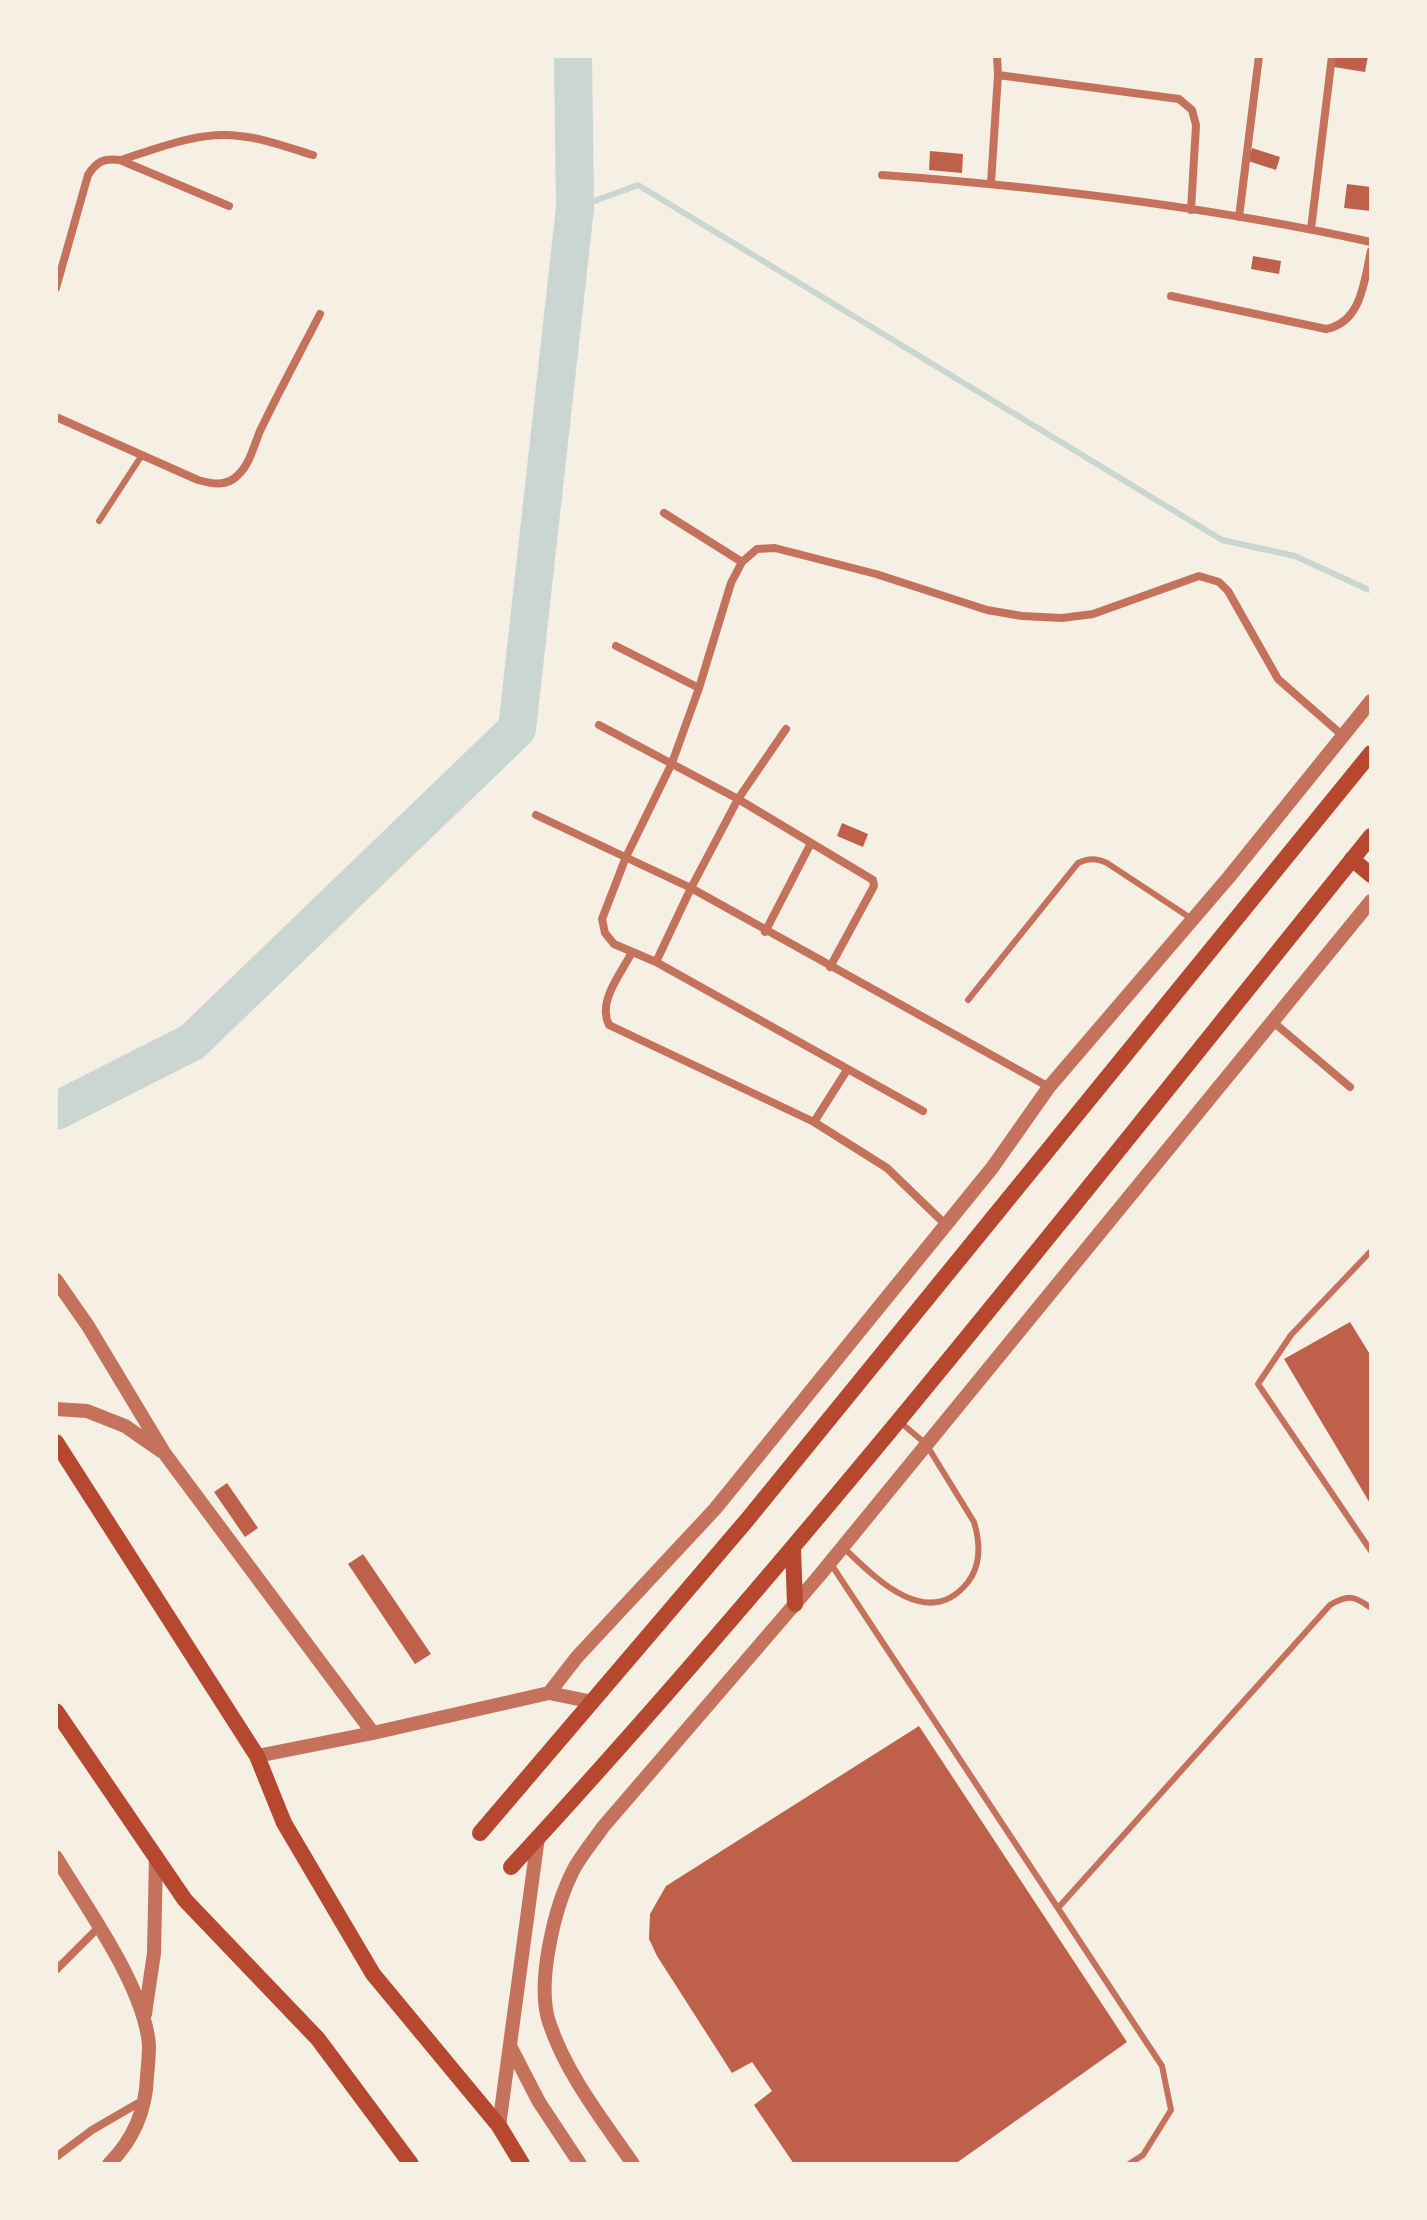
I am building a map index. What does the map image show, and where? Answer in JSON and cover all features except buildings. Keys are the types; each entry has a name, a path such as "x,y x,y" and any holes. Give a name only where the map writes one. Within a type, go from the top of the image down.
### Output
{"main road":[{"path":"480,1833 757,1508 1371,753"},
{"path":"511,1867 622,1747 793,1549 1371,836"},
{"path":"1352,859 1371,875"},
{"path":"56,1442 257,1756 284,1823 373,1974 499,2126 522,2164"},
{"path":"793,1549 795,1604"},
{"path":"56,1711 185,1900 318,2039 411,2164"}],"street":[{"path":"991,183 997,56"},
{"path":"1239,217 1259,56"},
{"path":"1311,229 1332,56"},
{"path":"998,75 1179,99 1188,105 1196,125 1191,210"},
{"path":"120,160 184,140 217,135 254,138 313,155"},
{"path":"56,288 88,175 94,165 106,159 120,160 229,206"},
{"path":"882,175 991,183 1191,210 1371,242"},
{"path":"1171,296 1326,329 1340,327 1350,317 1359,299 1371,251"},
{"path":"56,417 212,484 226,483 237,477 246,466 320,314"},
{"path":"664,513 742,562"},
{"path":"923,1111 656,962 614,944 605,933 602,919 626,857 672,763 731,583 742,562 757,549 775,548 876,574 987,610 1062,618 1121,606 1186,579 1199,576 1210,578 1228,591 1278,679 1342,735"},
{"path":"616,646 699,688"},
{"path":"549,1693 577,1657 715,1509 992,1168 1049,1087 1371,701"},
{"path":"599,725 738,799 871,879 875,884 830,967"},
{"path":"656,962 738,799 786,729"},
{"path":"536,815 691,888 765,932 1049,1087"},
{"path":"765,932 810,845"},
{"path":"633,2164 571,2072 548,2019 544,1983 561,1902 575,1867 603,1827 843,1547 1371,901"},
{"path":"632,952 605,1003 604,1015 609,1025 814,1122 887,1168 946,1225"},
{"path":"1272,1021 1350,1087"},
{"path":"814,1122 847,1070"},
{"path":"56,1280 88,1326 165,1454 373,1733"},
{"path":"56,1409 87,1411 125,1426 165,1454"},
{"path":"257,1756 549,1693 593,1702"},
{"path":"499,2126 538,1837"},
{"path":"143,2022 154,1953 156,1856"},
{"path":"56,1857 137,1999 149,2044 147,2099 136,2129 109,2164"},
{"path":"56,1970 98,1928"},
{"path":"516,2000 544,1983"},
{"path":"510,2046 539,2102 580,2164"},
{"path":"56,2157 92,2130 147,2099"}],"lane":[{"path":"99,521 142,455"},
{"path":"968,1000 1078,863 1087,859 1107,863 1192,919"},
{"path":"1371,1251 1291,1335 1258,1384 1371,1551"},
{"path":"843,1547 885,1585 918,1602 932,1604 944,1601 963,1588 973,1576 978,1536 974,1522 926,1444 898,1420"},
{"path":"830,1562 1162,2066 1171,2110 1143,2155 1129,2164"},
{"path":"1058,1908 1330,1605 1343,1596 1355,1596 1371,1608"}],"waterway":[{"path":"56,1111 192,1042 517,729 575,208 573,56"},
{"path":"575,208 638,185 1222,540 1295,556 1371,591"}]}
